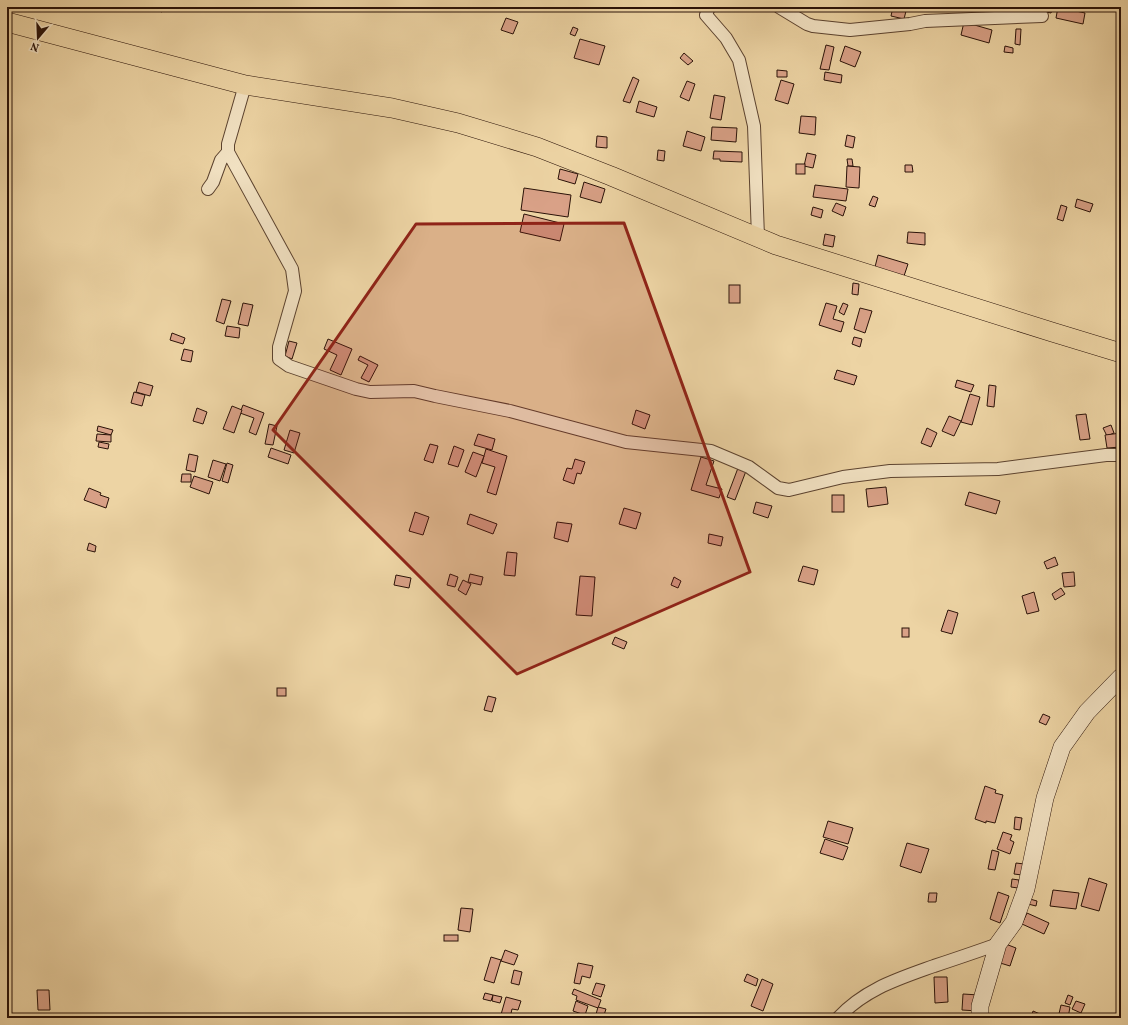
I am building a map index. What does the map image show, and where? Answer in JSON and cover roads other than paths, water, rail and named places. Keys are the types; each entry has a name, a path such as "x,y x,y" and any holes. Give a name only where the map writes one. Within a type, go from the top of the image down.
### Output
{"main road":[{"path":"7,22 245,85 392,108 458,123 545,150 791,250 1045,330 1121,352"},
{"path":"980,1018 980,1006 998,944 1014,922 1026,889 1045,798 1062,747 1087,712 1121,677"}],"street":[{"path":"709,7 706,15 726,38 739,60 754,126 758,237"},
{"path":"779,7 813,26 850,30 925,21 1042,16"},
{"path":"245,85 228,144 228,152 292,269 295,291 279,347 278,359 289,366 356,389 370,392 414,391 510,411 626,442 711,451 749,467 778,488 789,490 843,477 890,471 998,469 1106,455 1121,455"},
{"path":"208,189 213,182 221,160 228,152"},
{"path":"838,1018 868,993 894,980 998,944"}]}
